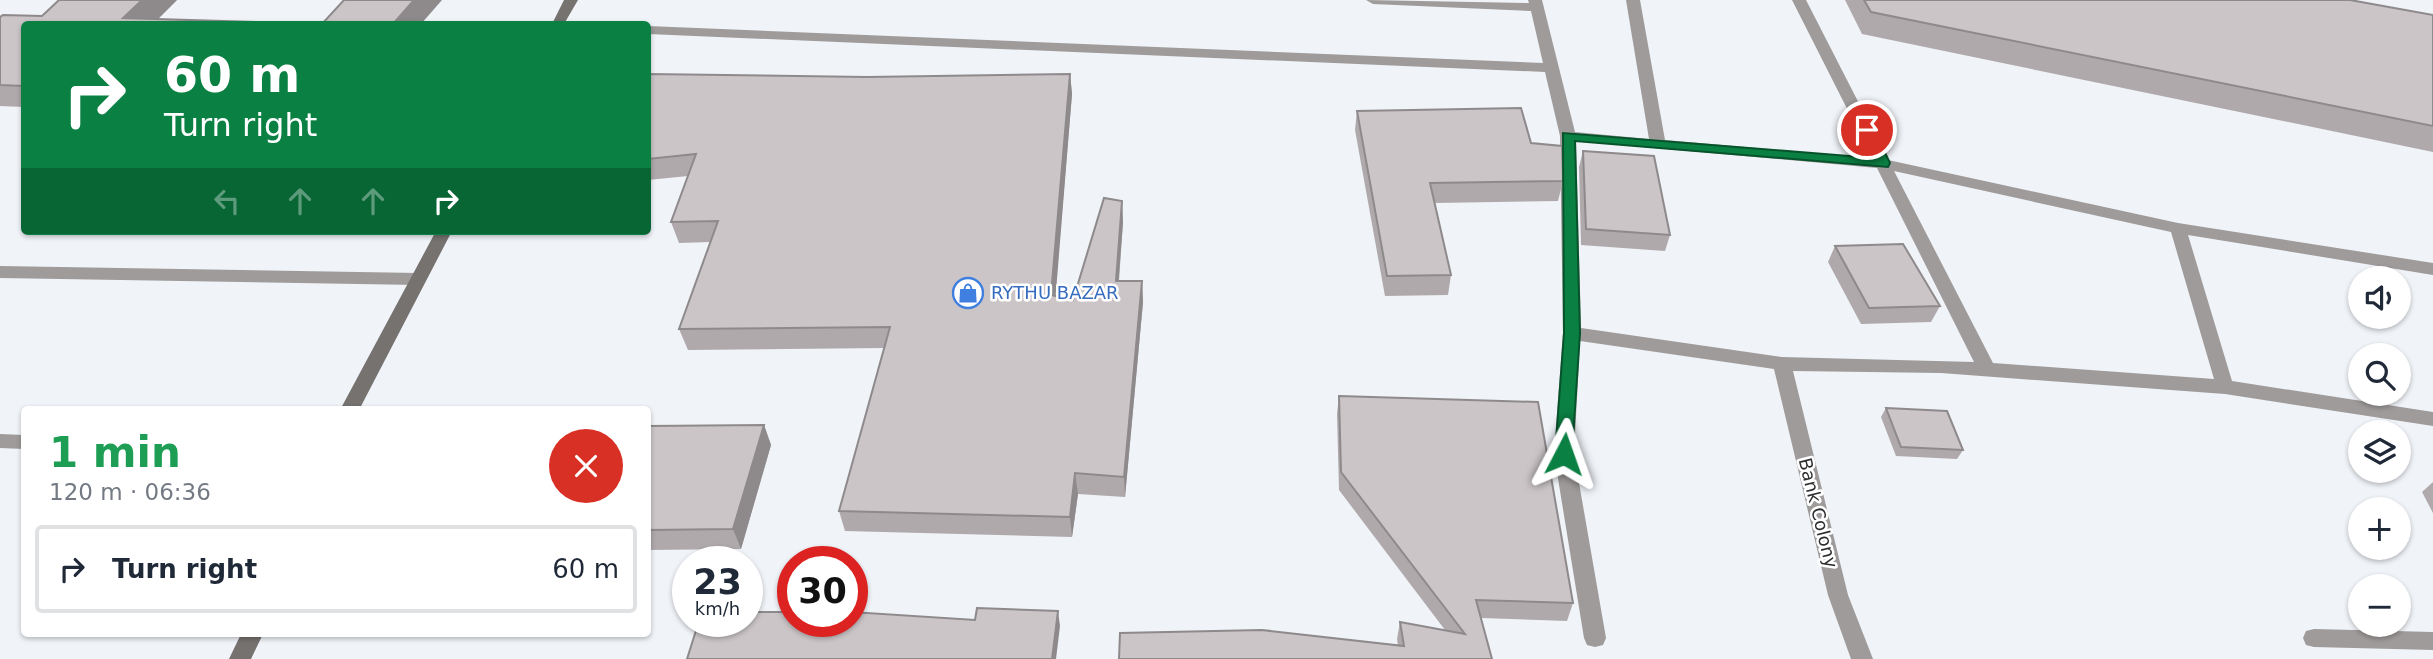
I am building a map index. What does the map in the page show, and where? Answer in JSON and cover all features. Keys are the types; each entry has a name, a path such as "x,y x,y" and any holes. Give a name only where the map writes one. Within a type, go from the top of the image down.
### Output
{"main road":[{"path":"560,21 571,0"},
{"path":"351,406 442,235"},
{"path":"240,659 251,637"}],"street":[{"path":"1373,0 1536,3 1568,136 1572,333 1564,454 1595,638"},
{"path":"1633,0 1658,145"},
{"path":"1798,0 1987,369"},
{"path":"651,30 1550,68"},
{"path":"1568,136 1883,163 2178,228 2433,269"},
{"path":"2178,228 2225,387"},
{"path":"0,272 418,279"},
{"path":"1572,333 1782,364 1941,366 2225,387 2433,419"},
{"name":"Bank Colony","path":"1782,364 1838,595 1862,659"},
{"path":"0,441 21,442"},
{"path":"2314,638 2433,641"}],"building":[{"path":"59,0 142,0 123,18 222,21 21,21 21,86 0,85 0,17 42,16"},
{"path":"344,0 414,0 396,21 325,21"},
{"path":"1864,0 2350,0 2433,15 2433,126 1871,12"},
{"path":"651,74 867,77 1070,74 1051,295 1073,300 1104,198 1122,201 1116,281 1142,281 1124,477 1075,473 1070,517 839,511 890,327 679,329 718,221 671,222 696,154 651,159"},
{"path":"1521,108 1531,143 1562,146 1563,181 1430,183 1451,275 1387,276 1357,111"},
{"path":"1583,151 1654,156 1670,235 1586,229"},
{"path":"1903,244 1940,306 1869,308 1835,246"},
{"path":"1339,396 1538,402 1573,603 1476,600 1492,659 1119,659 1120,633 1262,630 1404,646 1400,622 1465,634 1341,472"},
{"path":"1886,408 1947,411 1963,450 1901,447"},
{"path":"764,425 733,529 651,530 651,426"},
{"path":"977,608 1058,611 1052,659 687,659 694,637 763,637 763,612 777,612 777,637 868,637 868,613 975,620"}],"place":[{"name":"RYTHU BAZAR","path":"968,293"}],"route":[{"path":"1564,454 1572,333 1568,136 1883,163 1867,130"}]}
